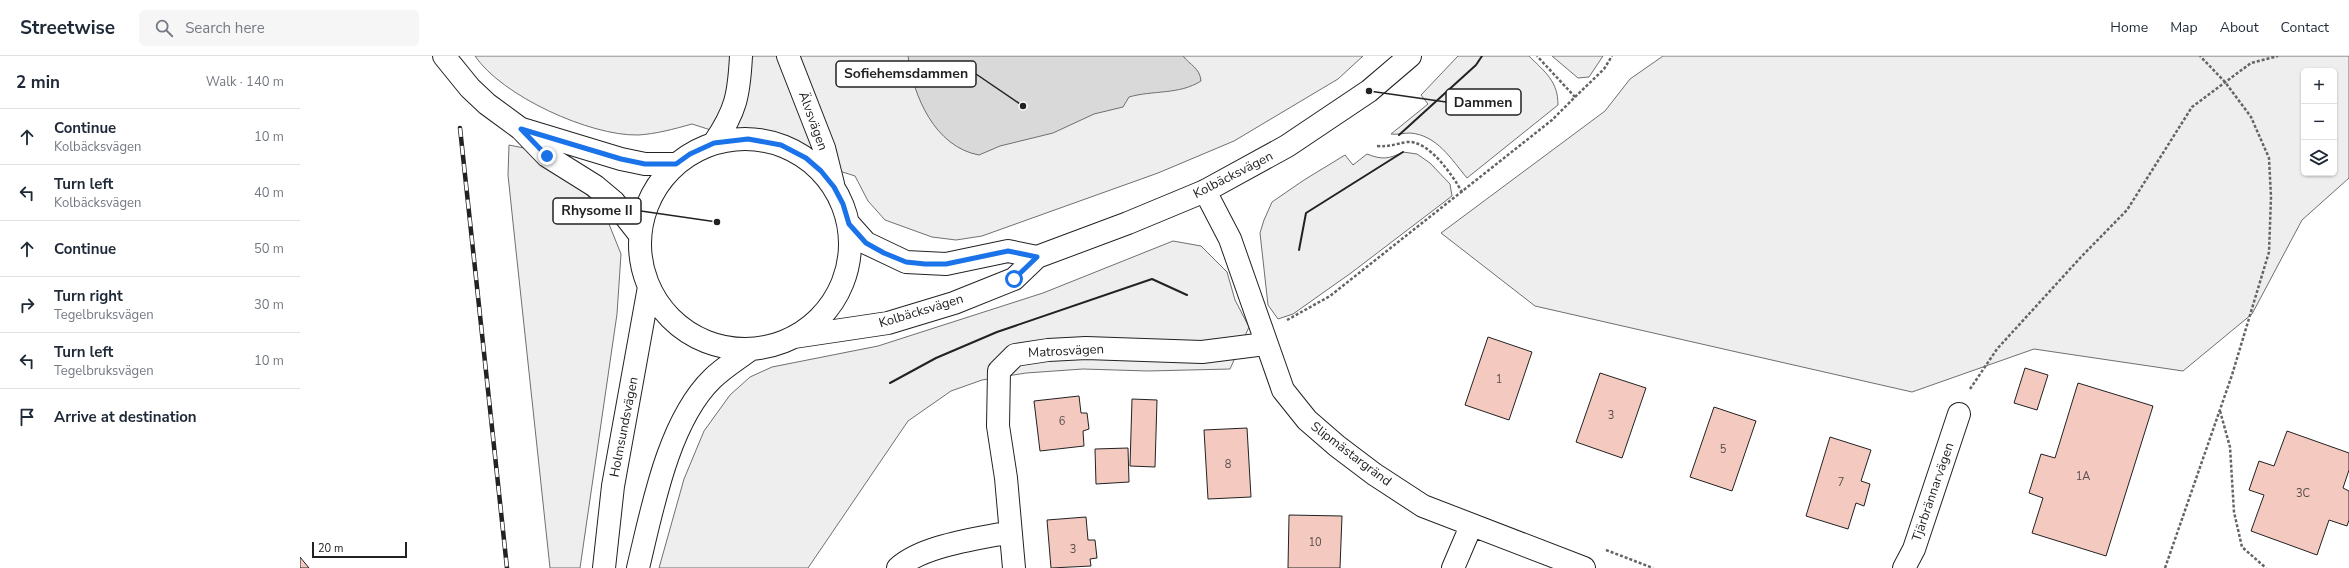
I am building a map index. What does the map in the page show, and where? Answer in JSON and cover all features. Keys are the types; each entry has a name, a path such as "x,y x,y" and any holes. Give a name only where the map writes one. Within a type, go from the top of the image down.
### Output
{"main road":[{"path":"444,56 470,88 487,104 521,129 547,156 595,186 614,202 640,236"},
{"path":"714,143 728,123 736,104 741,56"},
{"name":"Älvsvägen","path":"788,56 824,148 834,187"},
{"name":"Kolbäcksvägen","path":"794,337 888,323 954,303 1014,279 1037,257 1128,223 1205,191 1287,146 1335,116 1369,91 1410,56"},
{"path":"521,129 621,159 645,164 676,164"},
{"path":"748,139 781,145 806,158 821,171 834,187 843,204 849,224 850,257 839,292 822,317 794,337 750,349 711,344 672,320 649,287 640,257 640,236 645,210 658,184 676,164 690,154 714,143 748,139"},
{"name":"Slipmästargränd","path":"1205,191 1230,239 1265,344 1283,390 1306,420 1368,469 1423,506 1471,526 1584,568"},
{"path":"849,224 866,243 906,262 946,264 1008,251 1037,257"},
{"name":"Holmsundsvägen","path":"604,568 613,486 649,287"},
{"name":"Matrosvägen","path":"1014,568 1006,478 998,426 999,371 1015,355 1086,348 1202,352 1265,344"},
{"path":"638,568 668,458 676,433 687,410 712,380 750,349"},
{"name":"Tjärbrännarvägen","path":"1904,568 1914,549 1959,414"},
{"path":"1453,568 1471,526"},
{"path":"898,568 921,555 942,548 1010,532"}],"path":[{"path":"1537,56 1575,97"},
{"path":"1281,324 1330,296 1552,120 1604,69 1612,56"},
{"path":"2165,568 2220,411 2269,252 2271,198 2269,158 2251,117 2224,82 2200,56"},
{"path":"1959,414 1972,383 1997,349 2081,257 2127,210 2192,108 2224,82 2251,63 2278,56"},
{"path":"1377,146 1389,147 1408,142 1430,150 1453,176 1462,192"},
{"path":"2220,411 2230,447 2234,512 2242,547 2266,568"},
{"path":"1604,549 1653,568"}],"shaded area":[{"path":"475,56 1363,56 1338,79 1234,141 1158,173 982,236 956,240 932,237 885,220 868,201 855,176 692,124 638,135 618,134 572,121 526,99 505,85 488,71"},
{"path":"908,56 1183,56 1197,70 1201,81 1175,90 1129,97 1123,107 1094,114 1053,133 1000,146 979,155 964,150 950,142 929,118 915,87"},
{"path":"1458,56 1529,56 1553,83 1556,89 1558,105 1467,178 1443,149 1428,138 1410,133 1391,134 1428,104 1421,95"},
{"path":"1552,56 1603,56 1589,77 1578,78"},
{"path":"1663,56 2349,56 2349,178 2302,220 2252,314 2183,371 2034,349 1912,392 1535,306 1441,233 1605,111 1630,79"},
{"path":"509,145 524,148 559,168 588,196 607,219 621,254 617,314 580,568 550,568 508,175"},
{"path":"1403,152 1417,154 1430,163 1450,184 1452,196 1351,273 1293,314 1278,319 1268,305 1260,233 1272,202 1345,155 1353,165 1367,154 1385,158"},
{"path":"1173,241 1201,246 1227,272 1235,300 1249,327 1230,369 1148,371 1083,369 1026,373 982,380 951,391 908,421 808,568 659,568 684,479 704,431 730,395 750,377 772,367 878,346 1043,293"}],"building":[{"path":"1488,337 1532,352 1509,420 1465,405"},
{"path":"2025,368 2048,375 2037,410 2014,403"},
{"path":"1600,373 1646,388 1622,458 1576,442"},
{"path":"2078,383 2153,406 2106,556 2032,533 2043,498 2029,493 2041,454 2055,458"},
{"path":"1079,396 1081,413 1087,413 1089,429 1083,431 1084,446 1040,451 1034,401"},
{"path":"1132,399 1157,400 1155,467 1130,466"},
{"path":"1714,407 1756,421 1732,491 1690,477"},
{"path":"1247,428 1251,497 1208,499 1204,430"},
{"path":"2287,431 2349,453 2349,470 2343,488 2349,491 2349,520 2347,526 2329,520 2317,555 2251,531 2264,495 2249,490 2259,461 2274,466"},
{"path":"1830,437 1871,450 1861,481 1870,484 1864,506 1856,503 1848,529 1806,516"},
{"path":"1128,448 1129,482 1096,484 1095,449"},
{"path":"1289,515 1342,516 1340,568 1288,568"},
{"path":"1086,517 1088,540 1095,540 1097,558 1090,559 1091,566 1051,568 1047,520"},
{"path":"300,557 309,568 300,568"}],"railway":[{"path":"460,128 507,568"}],"wall":[{"path":"1399,135 1476,65 1482,56"},
{"path":"1299,250 1306,213 1403,152"},
{"path":"890,383 936,358 997,332 1152,279 1187,295"}],"place":[{"name":"Dammen","path":"1369,91"},
{"name":"Sofiehemsdammen","path":"1023,106"},
{"name":"Rhysome II","path":"717,222"}],"route":[{"path":"547,156 521,129 593,152 645,164 676,164 690,154 714,143 748,139 781,145 806,158 821,171 834,187 843,204 849,224 866,243 884,253 906,262 925,264 946,264 1008,251 1037,257 1014,279"}]}
